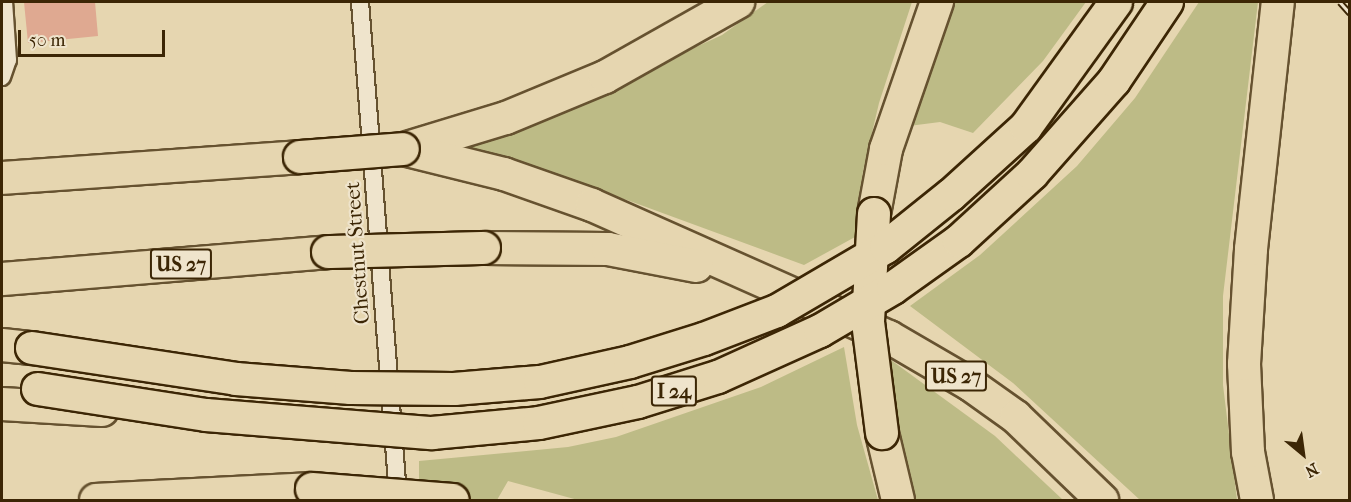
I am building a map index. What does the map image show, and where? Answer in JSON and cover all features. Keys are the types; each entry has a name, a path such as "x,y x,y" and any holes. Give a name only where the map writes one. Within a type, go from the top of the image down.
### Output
{"highway":[{"path":"2,177 403,149 506,118 595,82 653,53 738,2"},
{"path":"898,501 882,433 868,322 874,214 886,149 937,2"},
{"name":"I 24","path":"2,345 236,379 351,388 454,389 540,382 630,362 704,339 787,305 886,247 951,195 1026,127 1116,2"},
{"name":"I 24","path":"2,385 23,400 432,433 539,423 638,402 718,377 820,331 893,288 959,241 1032,174 1114,81 1167,2"},
{"path":"1257,501 1248,452 1244,364 1251,249 1278,2"},
{"path":"403,149 553,190 783,290"},
{"name":"US 27","path":"2,279 328,252 484,248 608,249 673,260 783,290 889,337 971,385 1016,417 1102,501"},
{"path":"96,501 312,489 453,501"}],"street":[{"path":"2,77 8,60 4,2"},
{"name":"Chestnut Street","path":"360,2 398,501"}],"shaded area":[{"path":"768,2 912,2 879,103 863,171 855,237 804,265 627,200 445,151 631,77 722,35"},
{"path":"948,2 1086,2 1043,61 973,133 940,122 901,127"},
{"path":"1199,2 1258,2 1223,296 1223,385 1237,500 1140,500 1013,383 910,306 980,255 1077,166 1135,98"},
{"path":"844,347 857,425 878,500 578,500 508,481 497,500 419,500 419,461 568,447 616,437 761,387"},
{"path":"880,352 995,436 1063,500 915,500 902,458"}],"building":[{"path":"24,2 95,2 98,36 28,43"}],"railway":[{"path":"1340,2 1350,13"}]}
